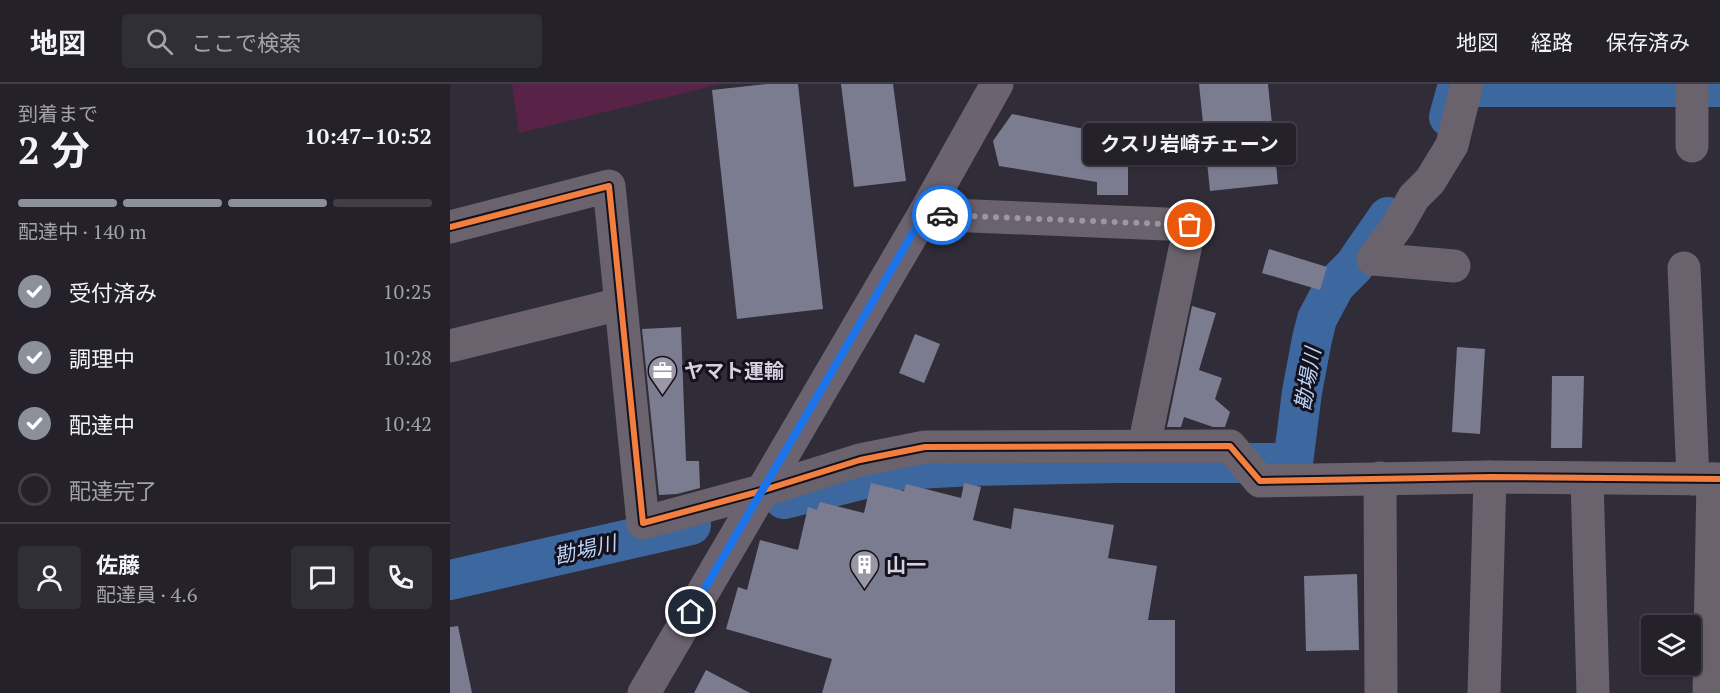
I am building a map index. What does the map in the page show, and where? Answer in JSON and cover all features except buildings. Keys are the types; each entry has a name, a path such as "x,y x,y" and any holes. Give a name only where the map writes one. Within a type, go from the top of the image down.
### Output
{"main road":[{"path":"644,693 924,214 997,84"}],"street":[{"path":"1454,266 1373,259 1398,225 1414,197 1430,181 1452,145 1467,84"},
{"path":"1692,84 1692,146"},
{"path":"450,227 609,186 643,523 761,491 860,460 925,447 1230,446 1260,481 1490,477 1709,479"},
{"path":"924,214 1190,225 1144,446"},
{"path":"1684,268 1709,479 1709,693"},
{"path":"450,346 620,304"},
{"path":"1484,693 1490,477"},
{"path":"1380,478 1382,693"},
{"path":"1587,479 1593,693"}],"shaded area":[{"path":"512,84 721,84 519,133"}],"waterway":[{"name":"勘場川","path":"1449,117 1457,88 1462,87 1720,87"},
{"name":"勘場川","path":"784,499 900,470 1119,463 1293,463 1302,392 1317,319 1335,285 1354,266 1388,217"},
{"name":"勘場川","path":"450,580 691,525"}],"cycle path":[{"path":"450,227 609,186 643,523 761,491 860,460 925,447 1230,446 1260,481 1490,477 1720,479"}],"way so far":[{"path":"942,215 1190,225"}],"place":[{"name":"クスリ岩崎チェーン","path":"1190,225"},
{"name":"ヤマト運輸","path":"663,396"},
{"name":"山一","path":"865,590"}],"route":[{"path":"691,612 924,214 942,215"}]}
